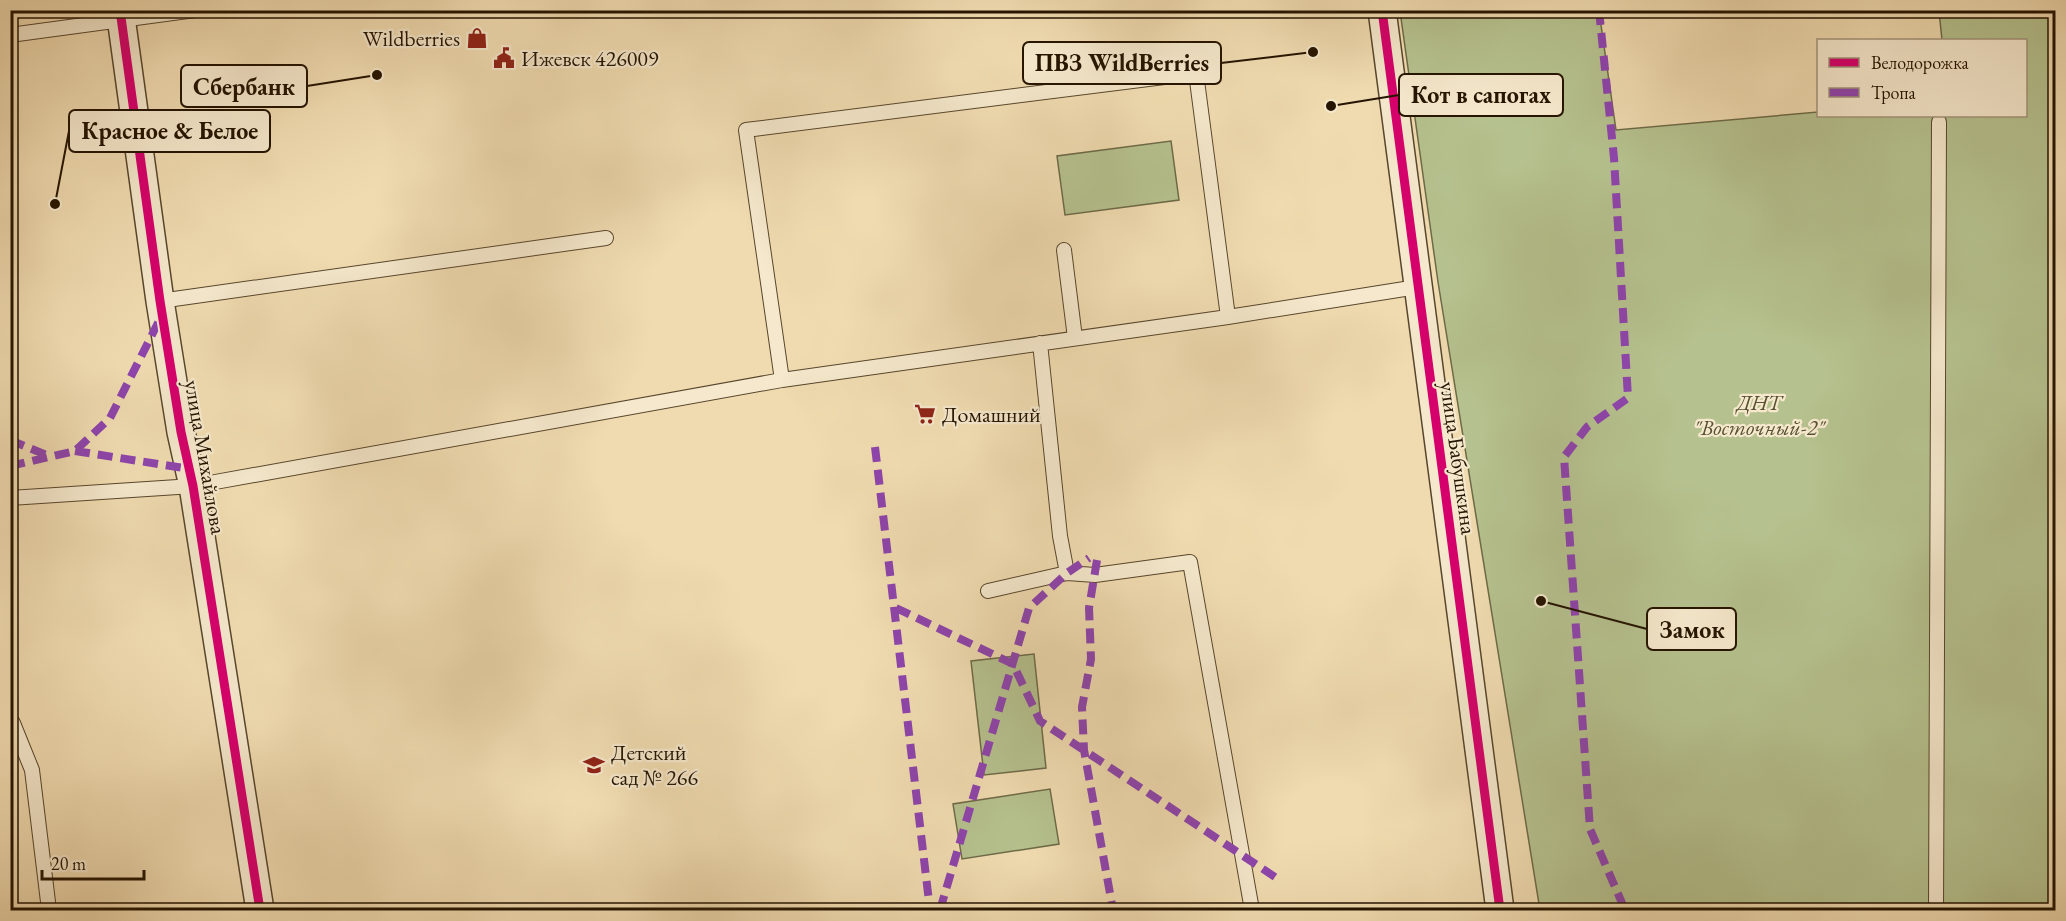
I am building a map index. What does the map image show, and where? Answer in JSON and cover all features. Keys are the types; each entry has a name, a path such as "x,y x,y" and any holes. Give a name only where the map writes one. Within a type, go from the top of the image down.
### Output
{"street":[{"name":"улица Бабушкина","path":"1382,10 1500,910"},
{"name":"улица Михайлова","path":"120,16 160,301 181,432 193,486 260,910"}],"lane":[{"path":"10,35 120,16 195,10"},
{"path":"782,380 746,130 1196,73 1228,317"},
{"path":"1936,910 1939,122"},
{"path":"160,301 606,238"},
{"path":"1064,250 1075,338"},
{"path":"10,498 193,486 782,380 1228,317 1417,287"},
{"path":"1040,343 1060,536 1067,573"},
{"path":"988,591 1067,573 1095,575 1190,562 1252,910"},
{"path":"10,723 13,723 32,770 49,910"}],"green space":[{"name":"ДНТ \"Восточный-2\"","path":"1400,11 1599,11 1616,130 1817,112 1817,117 2027,117 2027,39 1942,39 1939,11 2055,11 2055,910 1540,910 1438,282"},
{"path":"1171,141 1179,200 1065,215 1057,156"},
{"path":"1034,654 1046,768 984,775 971,661"},
{"path":"1050,789 1059,844 962,859 953,804"}],"marked path":[{"path":"1599,10 1614,158 1628,398 1587,427 1564,457 1590,829 1625,910"},
{"path":"10,466 75,451 110,418 161,317"},
{"path":"10,440 51,457"},
{"path":"875,447 930,910"},
{"path":"75,451 190,469"},
{"path":"940,910 1029,608 1067,573 1089,558"},
{"path":"1097,560 1089,608 1091,659 1082,707 1084,750 1113,910"},
{"path":"896,608 1013,664 1040,721 1275,877"}],"cycle path":[{"path":"120,10 160,301 181,432 193,486 260,910"},
{"path":"1382,10 1500,910"}],"place":[{"name":"Wildberries","path":"477,38"},
{"name":"ПВЗ WildBerries","path":"1313,52"},
{"name":"Ижевск 426009","path":"504,58"},
{"name":"Сбербанк","path":"377,75"},
{"name":"Кот в сапогах","path":"1331,106"},
{"name":"Красное & Белое","path":"55,204"},
{"name":"Домашний","path":"925,414"},
{"name":"Замок","path":"1541,601"},
{"name":"Детский сад № 266","path":"594,765"}]}
